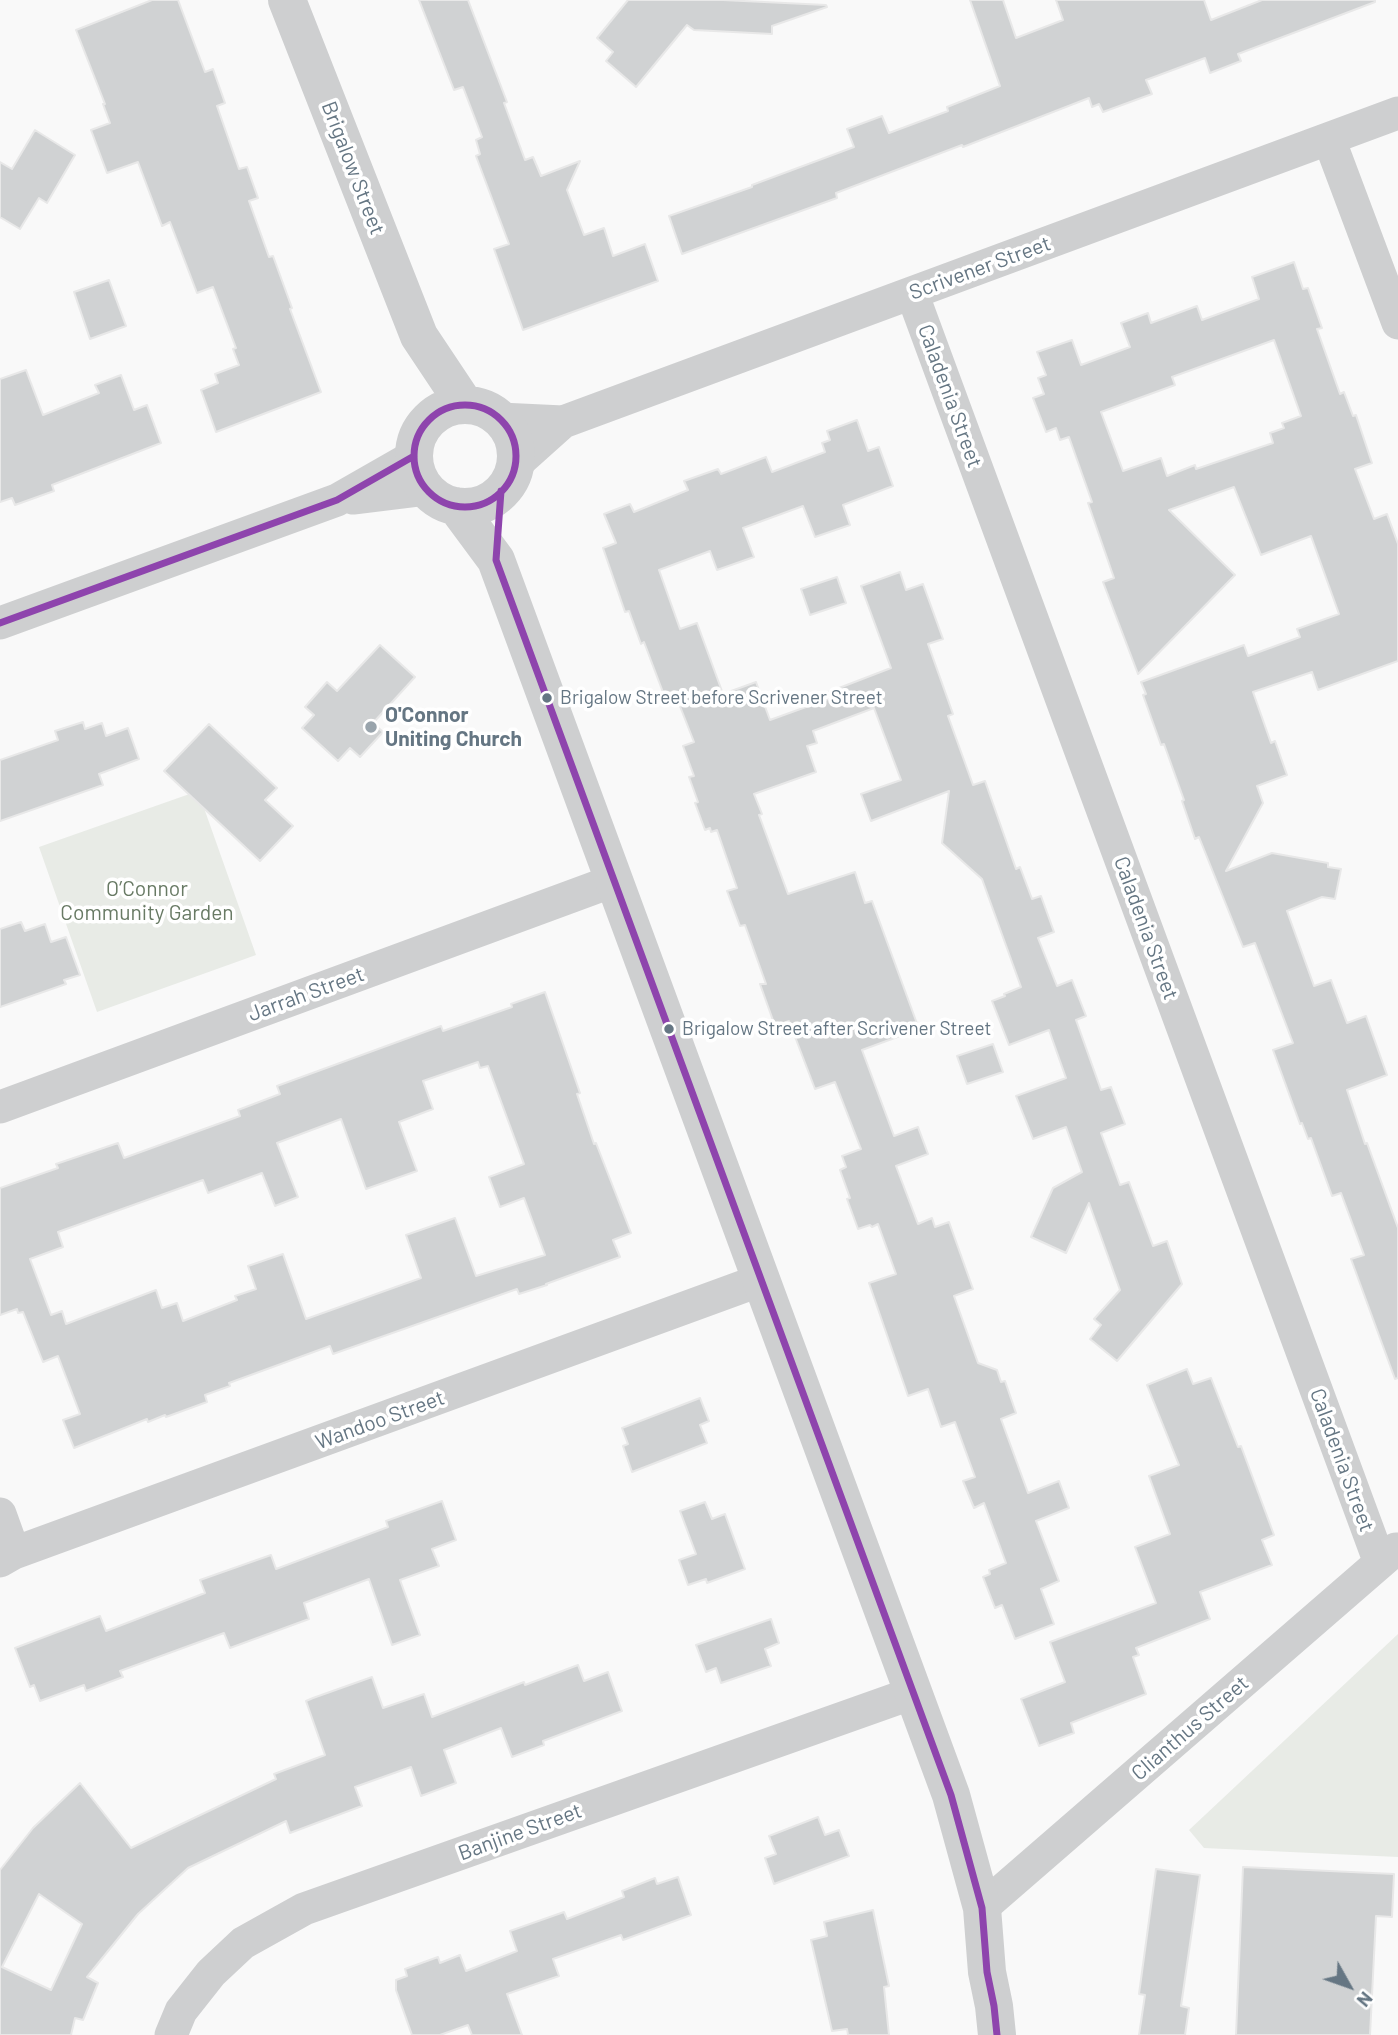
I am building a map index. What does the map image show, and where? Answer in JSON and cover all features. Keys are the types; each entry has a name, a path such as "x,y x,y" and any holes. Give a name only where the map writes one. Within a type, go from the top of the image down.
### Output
{"street":[{"name":"Brigalow Street","path":"288,0 448,411"},
{"name":"Scrivener Street","path":"500,419 563,422 1398,113"},
{"path":"1329,139 1398,323"},
{"name":"Caladenia Street","path":"912,293 1389,1556"},
{"path":"496,560 513,440 500,419 488,410 448,411 419,436 432,484 496,560 951,1795 982,1908 987,1972 997,2035"},
{"name":"Scrivener Street","path":"508,478 563,422"},
{"path":"0,623 337,500 432,484 473,506 488,501 508,478"},
{"name":"Jarrah Street","path":"0,1107 613,881"},
{"name":"Wandoo Street","path":"7,1557 761,1280"},
{"path":"0,1514 7,1557"},
{"name":"Clianthus Street","path":"982,1908 1389,1556"},
{"name":"Banjine Street","path":"171,2035 181,2011 211,1973 243,1943 304,1909 913,1693"}],"green space":[{"name":"O’Connor Community Garden","path":"198,791 256,955 97,1012 39,847"},
{"path":"1398,1634 1398,1857 1204,1848 1189,1830"}],"building":[{"path":"152,0 178,0 205,72 213,69 225,103 217,106 239,169 247,167 258,198 249,201 269,257 273,256 321,392 216,432 201,390 218,383 215,374 239,365 233,349 236,348 213,287 197,293 170,222 162,226 138,162 107,173 91,130 110,123 76,30"},
{"path":"419,0 468,0 507,102 504,103 525,160 533,157 541,176 580,161 567,190 584,235 604,228 613,256 645,244 658,281 523,330 494,249 509,244 476,156 480,154 476,140 482,137 463,87 454,90"},
{"path":"628,0 723,0 827,7 772,26 772,34 694,30 687,25 636,87 606,61 613,52 597,38"},
{"path":"970,0 1003,0 1016,38 1063,20 1056,0 1204,0 1211,20 1262,0 1375,2 1238,54 1241,61 1210,73 1205,58 1146,80 1152,94 1103,112 1099,104 1092,107 1089,98 836,193 837,198 682,254 669,216 854,147 847,129 882,116 889,133 948,111 947,107 1000,86"},
{"path":"35,130 75,155 47,203 39,198 20,229 0,217 0,162 12,169"},
{"path":"1294,262 1303,289 1308,288 1322,328 1317,329 1340,394 1344,392 1353,416 1356,415 1372,463 1355,469 1374,519 1387,514 1398,544 1398,661 1318,690 1312,672 1253,692 1271,743 1275,741 1287,775 1257,786 1263,803 1226,871 1272,853 1328,863 1328,867 1341,869 1335,899 1322,897 1287,911 1314,986 1331,980 1347,1023 1366,1016 1387,1075 1347,1090 1398,1228 1398,1378 1395,1379 1351,1259 1364,1255 1341,1193 1332,1196 1311,1138 1308,1139 1302,1123 1300,1124 1273,1050 1293,1043 1255,943 1243,947 1199,837 1195,839 1164,744 1161,745 1143,695 1146,694 1141,682 1244,645 1248,656 1300,637 1297,629 1339,614 1311,536 1261,555 1234,487 1169,510 1235,575 1138,674 1103,582 1114,578 1088,503 1092,502 1069,437 1060,440 1056,428 1046,432 1033,398 1044,394 1038,378 1046,375 1037,352 1072,340 1081,365 1130,347 1121,323 1148,313 1151,323 1197,306 1202,320 1259,299 1252,277","holes":["1274,340 1301,416 1282,423 1284,428 1270,433 1273,443 1196,469 1195,465 1167,476 1161,458 1123,471 1101,412 1175,385 1172,377"]},
{"path":"109,280 126,326 90,339 74,292"},
{"path":"26,370 43,415 99,393 95,385 121,375 134,410 147,405 161,443 52,485 54,491 15,505 12,498 0,502 0,379"},
{"path":"857,420 868,451 879,447 893,486 843,505 850,525 815,537 803,506 743,528 754,557 717,570 710,551 659,570 680,629 697,623 723,694 756,682 770,720 828,699 826,693 891,668 861,586 900,572 906,590 923,584 943,639 928,644 953,714 948,716 973,785 985,781 1016,869 1020,867 1032,899 1041,896 1054,932 1038,938 1057,986 1072,980 1086,1016 1076,1020 1101,1090 1111,1087 1125,1124 1101,1133 1120,1185 1129,1182 1153,1246 1167,1241 1182,1284 1117,1361 1090,1339 1101,1325 1094,1319 1120,1290 1089,1203 1066,1253 1031,1237 1053,1188 1082,1172 1066,1127 1033,1139 1016,1096 1066,1078 1049,1030 1009,1045 992,1001 1021,987 982,879 942,843 949,791 871,821 861,794 901,780 874,708 813,731 817,743 807,746 816,772 754,794 762,814 759,815 788,894 855,872 865,903 872,901 919,1029 862,1050 894,1136 918,1127 928,1154 896,1166 918,1224 932,1218 935,1227 949,1222 973,1289 954,1296 978,1363 997,1370 1001,1382 1005,1381 1016,1413 1001,1419 1028,1493 1059,1481 1069,1508 1036,1521 1059,1581 1041,1589 1054,1624 1015,1639 1002,1605 995,1608 983,1577 990,1574 989,1570 1006,1563 984,1503 974,1508 963,1481 975,1477 955,1422 941,1427 928,1389 908,1396 869,1283 896,1274 878,1224 858,1229 847,1199 850,1198 840,1170 846,1167 842,1156 861,1149 835,1082 815,1089 789,1021 775,1026 760,984 766,984 745,925 740,926 727,891 737,888 717,830 705,830 695,803 698,802 689,777 694,776 683,746 694,742 674,691 664,695 644,642 641,644 629,611 625,612 603,548 616,543 604,514 630,504 634,512 688,490 684,481 718,469 721,474 766,457 772,472 825,452 822,443 830,440 827,431"},
{"path":"837,577 846,603 810,615 801,589"},
{"path":"380,645 415,677 373,723 383,732 360,757 350,748 338,761 302,728 314,715 305,707 327,682 337,691"},
{"path":"83,722 85,729 102,723 106,736 128,728 139,759 99,774 103,785 0,821 0,760 58,740 55,731"},
{"path":"209,724 277,788 265,800 293,826 260,861 164,771"},
{"path":"21,922 25,931 45,924 51,942 66,937 80,975 64,980 66,984 0,1007 0,929"},
{"path":"545,992 580,1093 577,1094 594,1144 596,1143 631,1233 613,1240 620,1257 547,1285 519,1294 517,1289 333,1354 330,1346 229,1383 230,1386 205,1395 207,1402 166,1417 165,1415 148,1422 147,1419 74,1448 63,1420 80,1414 58,1356 43,1362 23,1312 18,1313 17,1309 0,1315 0,1188 58,1168 56,1164 118,1143 124,1158 240,1116 238,1110 280,1094 277,1086 441,1026 443,1031 512,1007 511,1004","holes":["478,1062 480,1068 488,1066 524,1164 489,1177 500,1207 524,1198 545,1255 476,1276 455,1218 406,1235 421,1278 306,1319 283,1254 248,1266 256,1289 235,1296 237,1300 183,1321 177,1303 162,1308 156,1290 66,1324 62,1311 51,1315 30,1259 63,1247 58,1232 203,1180 208,1193 262,1173 275,1206 298,1197 277,1143 341,1119 366,1189 417,1171 399,1122 433,1109 423,1081"]},
{"path":"993,1044 1003,1072 967,1084 957,1056"},
{"path":"1187,1369 1193,1384 1211,1378 1238,1447 1241,1446 1274,1535 1262,1540 1272,1565 1200,1592 1210,1619 1136,1648 1139,1655 1133,1657 1146,1694 1071,1723 1074,1733 1039,1746 1021,1699 1065,1682 1050,1642 1156,1603 1135,1547 1170,1534 1149,1476 1179,1465 1147,1385"},
{"path":"700,1398 709,1421 700,1425 707,1443 632,1472 623,1446 628,1444 622,1428"},
{"path":"442,1501 456,1540 432,1549 439,1566 400,1580 420,1635 392,1645 369,1579 304,1603 309,1619 230,1648 224,1633 120,1671 123,1677 86,1691 84,1685 40,1701 34,1685 30,1687 15,1648 100,1616 106,1631 205,1593 200,1580 271,1555 276,1569 388,1527 386,1521"},
{"path":"705,1502 712,1519 725,1514 745,1569 707,1583 706,1579 688,1585 679,1560 696,1554 680,1511"},
{"path":"771,1619 779,1643 765,1649 771,1666 721,1683 716,1668 706,1672 696,1645"},
{"path":"578,1665 584,1681 608,1672 622,1711 543,1741 544,1745 512,1757 501,1728 444,1750 456,1783 421,1796 411,1767 355,1787 362,1806 290,1833 286,1821 188,1868 138,1914 87,1977 98,1983 83,2020 75,2018 71,2035 0,2035 0,1870 33,1828 80,1783 131,1848 276,1779 274,1774 325,1755 306,1701 313,1698 372,1677 383,1708 424,1694 432,1717 524,1682 525,1685","holes":["39,1894 82,1924 51,1990 2,1967"]},
{"path":"818,1817 825,1835 839,1830 849,1856 774,1884 765,1858 776,1854 769,1836"},
{"path":"1243,1867 1394,1874 1392,1917 1376,1916 1370,2035 1236,2035"},
{"path":"1156,1869 1200,1875 1181,2006 1189,2008 1185,2035 1139,2035 1145,1995 1139,1994"},
{"path":"678,1877 691,1915 623,1940 621,1935 553,1959 559,1976 507,1994 522,2035 472,2035 468,2025 440,2035 412,2035 396,1990 396,1980 407,1976 405,1969 438,1957 440,1963 460,1955 466,1971 517,1951 510,1931 564,1912 567,1919 624,1897 622,1891 655,1878 657,1884"},
{"path":"873,1910 889,1986 884,1987 889,2035 848,2035 847,2029 832,2031 811,1940 827,1936 824,1922"}],"transit line":[{"path":"465,405 484,409 501,420 512,437 516,456 512,475 501,492 484,503 465,507 446,503 429,492 418,475 414,456 418,437 429,420 446,409 465,405"},
{"path":"0,623 337,500 414,456"},
{"path":"501,491 496,560 951,1795 982,1908 987,1972 997,2035"}],"place":[{"name":"Brigalow Street before Scrivener Street","path":"547,698"},
{"name":"O'Connor Uniting Church","path":"371,727"},
{"name":"Brigalow Street after Scrivener Street","path":"669,1029"}]}
